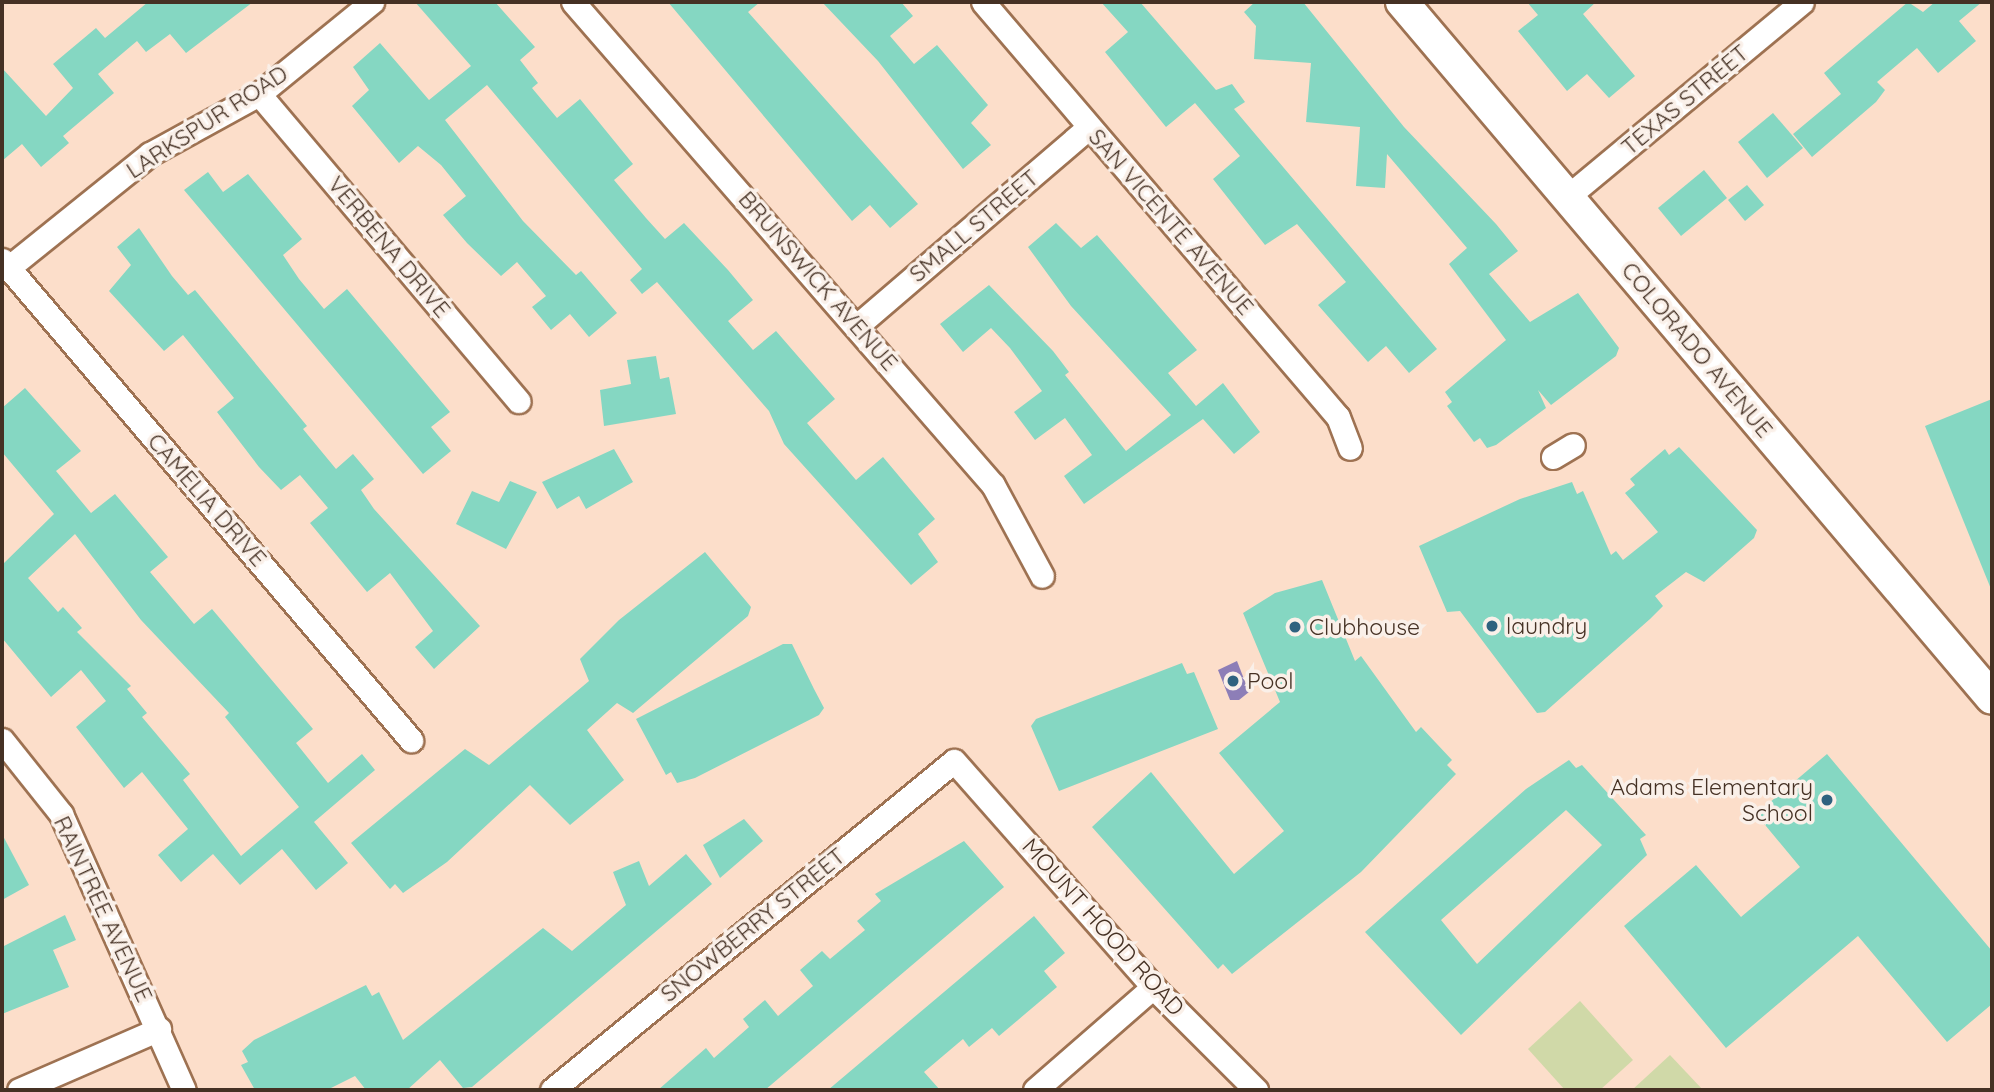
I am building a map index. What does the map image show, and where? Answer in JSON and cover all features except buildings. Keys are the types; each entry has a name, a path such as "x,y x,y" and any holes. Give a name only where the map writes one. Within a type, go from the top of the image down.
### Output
{"street":[{"name":"LARKSPUR ROAD","path":"5,264 150,154 259,94 372,2"},
{"name":"BRUNSWICK AVENUE","path":"573,2 858,325 993,485 1042,576"},
{"name":"SAN VICENTE AVENUE","path":"983,2 1338,417 1350,448"},
{"name":"COLORADO AVENUE","path":"1402,2 1992,698"},
{"name":"TEXAS STREET","path":"1567,197 1802,2"},
{"name":"VERBENA DRIVE","path":"259,94 519,401"},
{"name":"SMALL STREET","path":"858,325 1089,127"},
{"name":"CAMELIA DRIVE","path":"5,264 411,740"},
{"path":"1553,457 1573,444"},
{"name":"RAINTREE AVENUE","path":"2,740 61,814 184,1090"},
{"name":"MOUNT HOOD ROAD","path":"954,761 1153,987 1256,1090"},
{"name":"SNOWBERRY STREET","path":"552,1090 954,761"},
{"path":"1035,1090 1153,987"},
{"path":"19,1090 159,1029"}],"green space":[{"path":"1580,1001 1633,1060 1600,1090 1565,1090 1528,1049"},
{"path":"1670,1055 1703,1090 1632,1090"}],"shaded area":[{"name":"Pool","path":"1237,661 1249,692 1239,700 1230,700 1218,670"}],"place":[{"name":"laundry","path":"1492,626"},
{"name":"Clubhouse","path":"1295,627"},
{"name":"Pool","path":"1233,681"},
{"name":"Adams Elementary School","path":"1827,800"}]}
